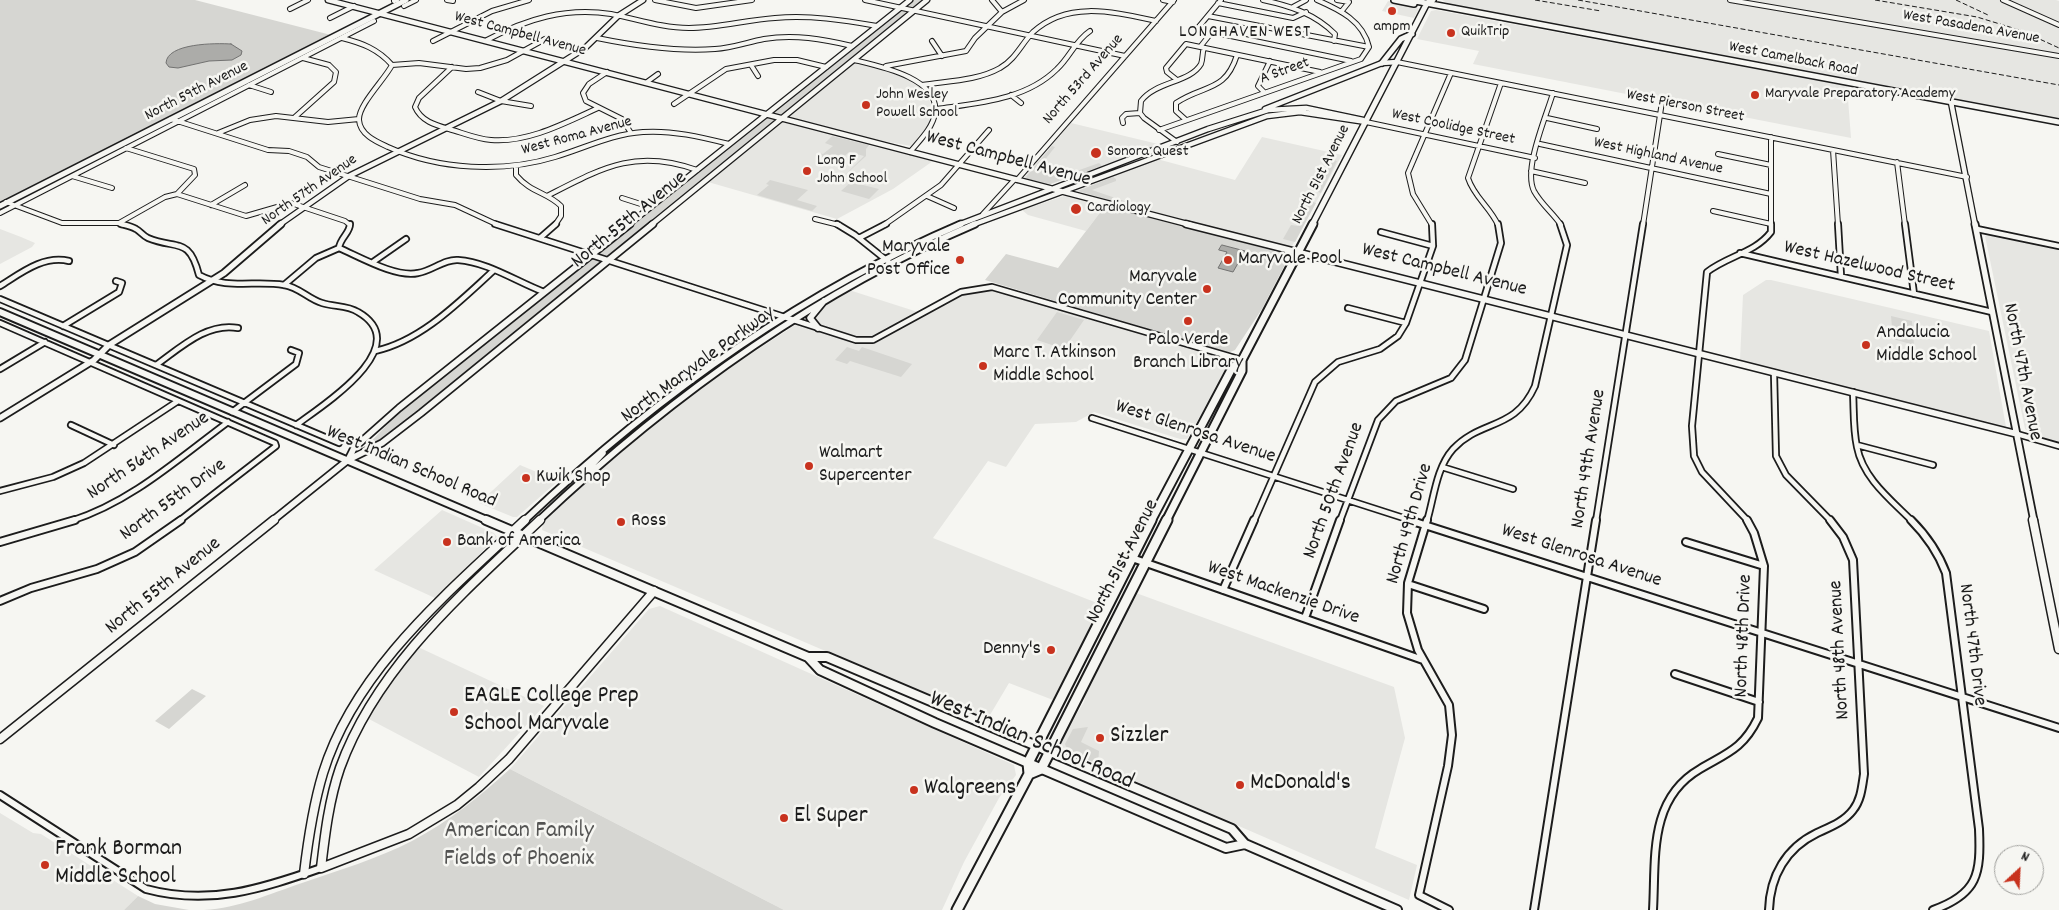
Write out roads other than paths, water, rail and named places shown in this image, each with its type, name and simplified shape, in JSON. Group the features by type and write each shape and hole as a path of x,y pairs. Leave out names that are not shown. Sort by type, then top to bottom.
{"main road":[{"name":"North 59th Avenue","path":"0,206 406,0"},
{"name":"West Camelback Road","path":"1394,0 1426,3"},
{"name":"West Camelback Road","path":"1410,0 2059,122"},
{"path":"1426,3 1433,0"},
{"name":"North 51st Avenue","path":"1028,763 1132,558 1232,368 1242,360 1412,34 1426,3"},
{"path":"1382,63 1401,40 1412,34"},
{"name":"West Indian School Road","path":"0,312 808,657 827,657 1232,829 1245,844 1397,910"},
{"name":"North 51st Avenue","path":"1041,769 1242,371 1242,360"},
{"name":"West Indian School Road","path":"808,657 820,670 1041,769 1226,848 1245,844"},
{"path":"957,910 1029,774 1028,763"},
{"path":"1029,774 1041,769"}],"street":[{"path":"290,9 308,0"},
{"name":"West Campbell Avenue","path":"328,0 1298,253 1420,281 2059,446"},
{"path":"404,6 416,0"},
{"path":"447,0 453,1"},
{"path":"433,41 492,10 529,0"},
{"name":"North 57th Avenue","path":"0,418 91,362 109,345 229,270 304,206 349,176 444,127 501,101 565,61 597,38 601,31 618,16 643,0"},
{"path":"655,0 696,8 752,0"},
{"path":"866,0 1125,56"},
{"name":"North 55th Avenue","path":"348,460 354,448 399,408 910,0"},
{"name":"North 55th Avenue","path":"0,739 348,460 382,443 927,0"},
{"path":"992,0 1002,12"},
{"path":"883,66 966,51 975,38 1002,12 1024,0"},
{"path":"1163,0 1173,1"},
{"path":"1263,0 1306,12 1330,29 1336,37 1334,41"},
{"path":"1288,6 1300,0"},
{"path":"1293,7 1306,0"},
{"path":"1208,16 1369,47 1363,30 1341,12 1317,0"},
{"path":"1328,4 1330,0"},
{"path":"1337,0 1349,2 1341,12"},
{"name":"West Pasadena Avenue","path":"1730,0 2059,56"},
{"path":"2003,0 2059,25"},
{"name":"North 53rd Avenue","path":"984,214 1173,1"},
{"path":"1306,12 1293,18 1220,2 1197,29 1351,61"},
{"path":"330,18 354,6"},
{"path":"922,85 978,75 999,68 1011,60 1019,46 1052,16 1077,10 1100,10 1156,21"},
{"path":"487,40 516,24 557,14 596,12 679,28 707,28 760,19 800,16 840,19 877,26"},
{"name":"North 59th Avenue","path":"0,213 374,21"},
{"path":"937,110 1011,95 1029,88 1051,75 1090,31"},
{"path":"1140,113 1141,101 1144,95 1154,88 1177,80 1197,69 1203,58 1202,47 1212,32"},
{"path":"597,38 635,47 661,49 717,49 773,38 794,37 816,38 852,46"},
{"path":"342,38 371,47 384,54 392,65"},
{"path":"392,65 419,64 466,69 493,66 545,39"},
{"path":"932,41 942,56"},
{"path":"1177,80 1167,72 1166,68 1186,44 1320,72"},
{"name":"A Street","path":"1159,130 1361,59 1369,47"},
{"path":"1186,120 1176,111 1176,103 1222,81 1234,68 1237,54"},
{"path":"295,117 334,82 336,72 329,65 303,58"},
{"path":"674,104 721,71 774,60 792,60 826,66"},
{"path":"854,60 883,66 906,75 922,85 932,96 937,110 931,129 910,152"},
{"path":"1264,92 1258,86 1265,75 1270,61"},
{"name":"North Maryvale Parkway","path":"1262,112 1266,108 1382,63 1397,62"},
{"name":"West Pierson Street","path":"1397,62 1967,176"},
{"path":"218,133 240,123 276,116 328,122 359,119 364,104 386,78 392,65"},
{"path":"752,65 758,76"},
{"path":"452,67 419,98 414,107 417,114 424,120 496,140 524,138 598,108"},
{"path":"607,72 590,84 583,93 586,101 622,118 631,133"},
{"path":"1223,590 1315,382 1338,362 1373,352 1386,345 1398,336 1406,323 1433,246 1434,227 1429,215 1410,190 1408,173 1451,72"},
{"path":"647,82 658,74"},
{"name":"North 50th Avenue","path":"1305,618 1375,423 1385,410 1400,399 1439,385 1456,375 1468,354 1501,243 1499,227 1494,216 1478,200 1469,182 1469,174 1501,83"},
{"path":"249,85 271,92"},
{"path":"478,92 501,101 532,106"},
{"name":"North 49th Drive","path":"1450,910 1419,895 1453,744 1451,711 1438,680 1423,660 1408,622 1405,601 1408,584 1442,467 1450,452 1468,435 1504,422 1523,410 1528,403 1552,315 1566,248 1566,235 1558,219 1535,194 1530,179 1553,93"},
{"path":"1011,95 1021,103"},
{"path":"1284,101 1289,110"},
{"name":"North 49th Avenue","path":"1534,910 1662,102"},
{"name":"North 47th Avenue","path":"1951,102 2059,649"},
{"name":"North Maryvale Parkway","path":"304,874 308,830 324,772 340,734 360,696 380,666 415,625 513,530 613,440 695,375 782,316 884,259 984,214 1063,192 1267,116 1289,110"},
{"name":"North Maryvale Parkway","path":"321,868 325,823 337,776 352,737 375,696 422,634 590,472 694,386 791,319 890,263 1004,209 1052,189 1262,112 1289,110 1366,122"},
{"path":"1123,123 1122,118 1126,114 1140,113 1159,130 1177,142"},
{"path":"1546,118 1597,129"},
{"path":"171,119 268,150 298,154 307,157 319,167 420,199 455,205 492,223 856,340 873,340 960,292 992,287 1145,330 1242,360"},
{"name":"West Roma Avenue","path":"359,119 363,131 371,139 396,151 453,166 473,168 516,166 631,133 675,132 729,144"},
{"name":"West Coolidge Street","path":"1366,122 1535,158"},
{"path":"859,238 888,223 944,182 989,130"},
{"path":"1713,211 1771,224 1771,137"},
{"name":"West Highland Avenue","path":"1540,144 1771,194"},
{"path":"118,223 165,197 177,194 195,176 194,169 151,154 126,148"},
{"path":"1833,150 1841,276"},
{"path":"1718,154 1771,165"},
{"path":"546,196 608,167 625,162 663,160 697,170"},
{"path":"1130,160 1142,162"},
{"path":"1897,162 1914,294"},
{"path":"516,166 516,175 525,185 557,202 561,207 562,214 556,226 540,238"},
{"path":"1085,183 1108,171 1109,168"},
{"name":"West Coolidge Street","path":"1531,171 1585,183"},
{"path":"72,176 112,188"},
{"path":"211,205 245,185"},
{"path":"177,194 246,216 288,203 304,206 350,223 350,229 340,241 339,248"},
{"path":"927,196 954,208"},
{"path":"622,198 650,207"},
{"path":"998,198 1004,209"},
{"path":"6,202 62,223 118,223 135,228 147,238 185,247 196,259 199,275 211,282 231,286 260,283 284,285 305,292 316,301 351,308 367,318 375,331 375,351 358,377 296,425"},
{"path":"815,219 838,223 890,263"},
{"name":"North 48th Drive","path":"1653,910 1658,838 1667,802 1686,777 1704,766 1730,755 1748,739 1758,718 1764,566 1754,533 1746,518 1702,472 1694,456 1692,426 1707,272 1715,265 1766,240 1771,224"},
{"path":"1977,229 2059,246"},
{"path":"1381,232 1433,246"},
{"path":"373,262 406,239"},
{"path":"284,285 316,258 339,248 408,274 424,272 457,260 493,271 544,292"},
{"name":"West Hazelwood Street","path":"1740,253 1992,312"},
{"path":"0,286 46,261 62,258 69,261"},
{"path":"375,351 399,346 408,340 465,297 493,271"},
{"path":"63,326 119,292 122,283 116,280"},
{"path":"818,328 810,318 827,298"},
{"name":"West Indian School Road","path":"0,299 340,443"},
{"path":"1348,308 1406,323"},
{"path":"0,323 228,422"},
{"path":"156,366 210,330 226,325 238,328"},
{"path":"0,369 45,342"},
{"name":"North 56th Avenue","path":"232,412 296,364 300,356 299,353 291,350"},
{"name":"North 48th Avenue","path":"1769,910 1769,896 1774,873 1801,842 1828,829 1851,813 1861,795 1864,774 1852,560 1843,537 1826,516 1786,475 1776,456 1774,372"},
{"name":"North 47th Drive","path":"1853,392 1857,446 1860,459 1876,486 1918,526 1944,564 1980,829 1980,859 1972,882 1959,899 1933,910"},
{"path":"0,491 69,470 114,445 178,401"},
{"name":"West Glenrosa Avenue","path":"1092,418 2059,728"},
{"name":"North 56th Avenue","path":"0,542 66,524 106,507 143,484 228,422"},
{"name":"North 55th Drive","path":"0,601 31,588 97,569 135,552 165,532 276,446 275,443 228,422"},
{"path":"71,425 114,445"},
{"path":"590,472 587,470 589,467 613,440"},
{"path":"1857,446 1933,465"},
{"path":"1442,467 1513,489"},
{"path":"1686,542 1764,566"},
{"name":"West Mackenzie Drive","path":"1132,558 1423,660"},
{"path":"1408,584 1484,609"},
{"path":"0,794 146,889 172,899 199,902 216,901 251,892 321,868 409,834 440,817 479,787 509,759 654,591"},
{"path":"1675,674 1759,702"}],"railway":[{"path":"1535,0 1601,11"},
{"path":"1578,0 2059,85"},
{"path":"1875,0 1977,17 2021,30"},
{"path":"1956,0 1988,15"},
{"path":"2021,30 2026,32"},
{"path":"2021,30 2059,48"}],"place":[{"name":"ampm","path":"1392,11"},
{"name":"QuikTrip","path":"1451,33"},
{"name":"Maryvale Preparatory Academy","path":"1755,95"},
{"name":"John Wesley Powell School","path":"866,105"},
{"name":"Sonora Quest","path":"1096,153"},
{"name":"Long F John School","path":"807,171"},
{"name":"Cardiology","path":"1076,209"},
{"name":"Maryvale Post Office","path":"960,260"},
{"name":"Maryvale Pool","path":"1228,260"},
{"name":"Maryvale Community Center","path":"1207,289"},
{"name":"Palo Verde Branch Library","path":"1188,321"},
{"name":"Andalucia Middle School","path":"1866,345"},
{"name":"Marc T. Atkinson Middle School","path":"983,366"},
{"name":"Walmart Supercenter","path":"809,466"},
{"name":"Kwik Shop","path":"526,478"},
{"name":"Ross","path":"621,522"},
{"name":"Bank of America","path":"447,542"},
{"name":"Denny's","path":"1051,650"},
{"name":"EAGLE College Prep School Maryvale","path":"454,712"},
{"name":"Sizzler","path":"1100,738"},
{"name":"McDonald's","path":"1240,785"},
{"name":"Walgreens","path":"914,790"},
{"name":"El Super","path":"784,818"},
{"name":"Frank Borman Middle School","path":"45,865"}],"district":[{"name":"LONGHAVEN WEST","path":"1245,34"}],"park label":[{"name":"American Family Fields of Phoenix","path":"519,847"}]}
